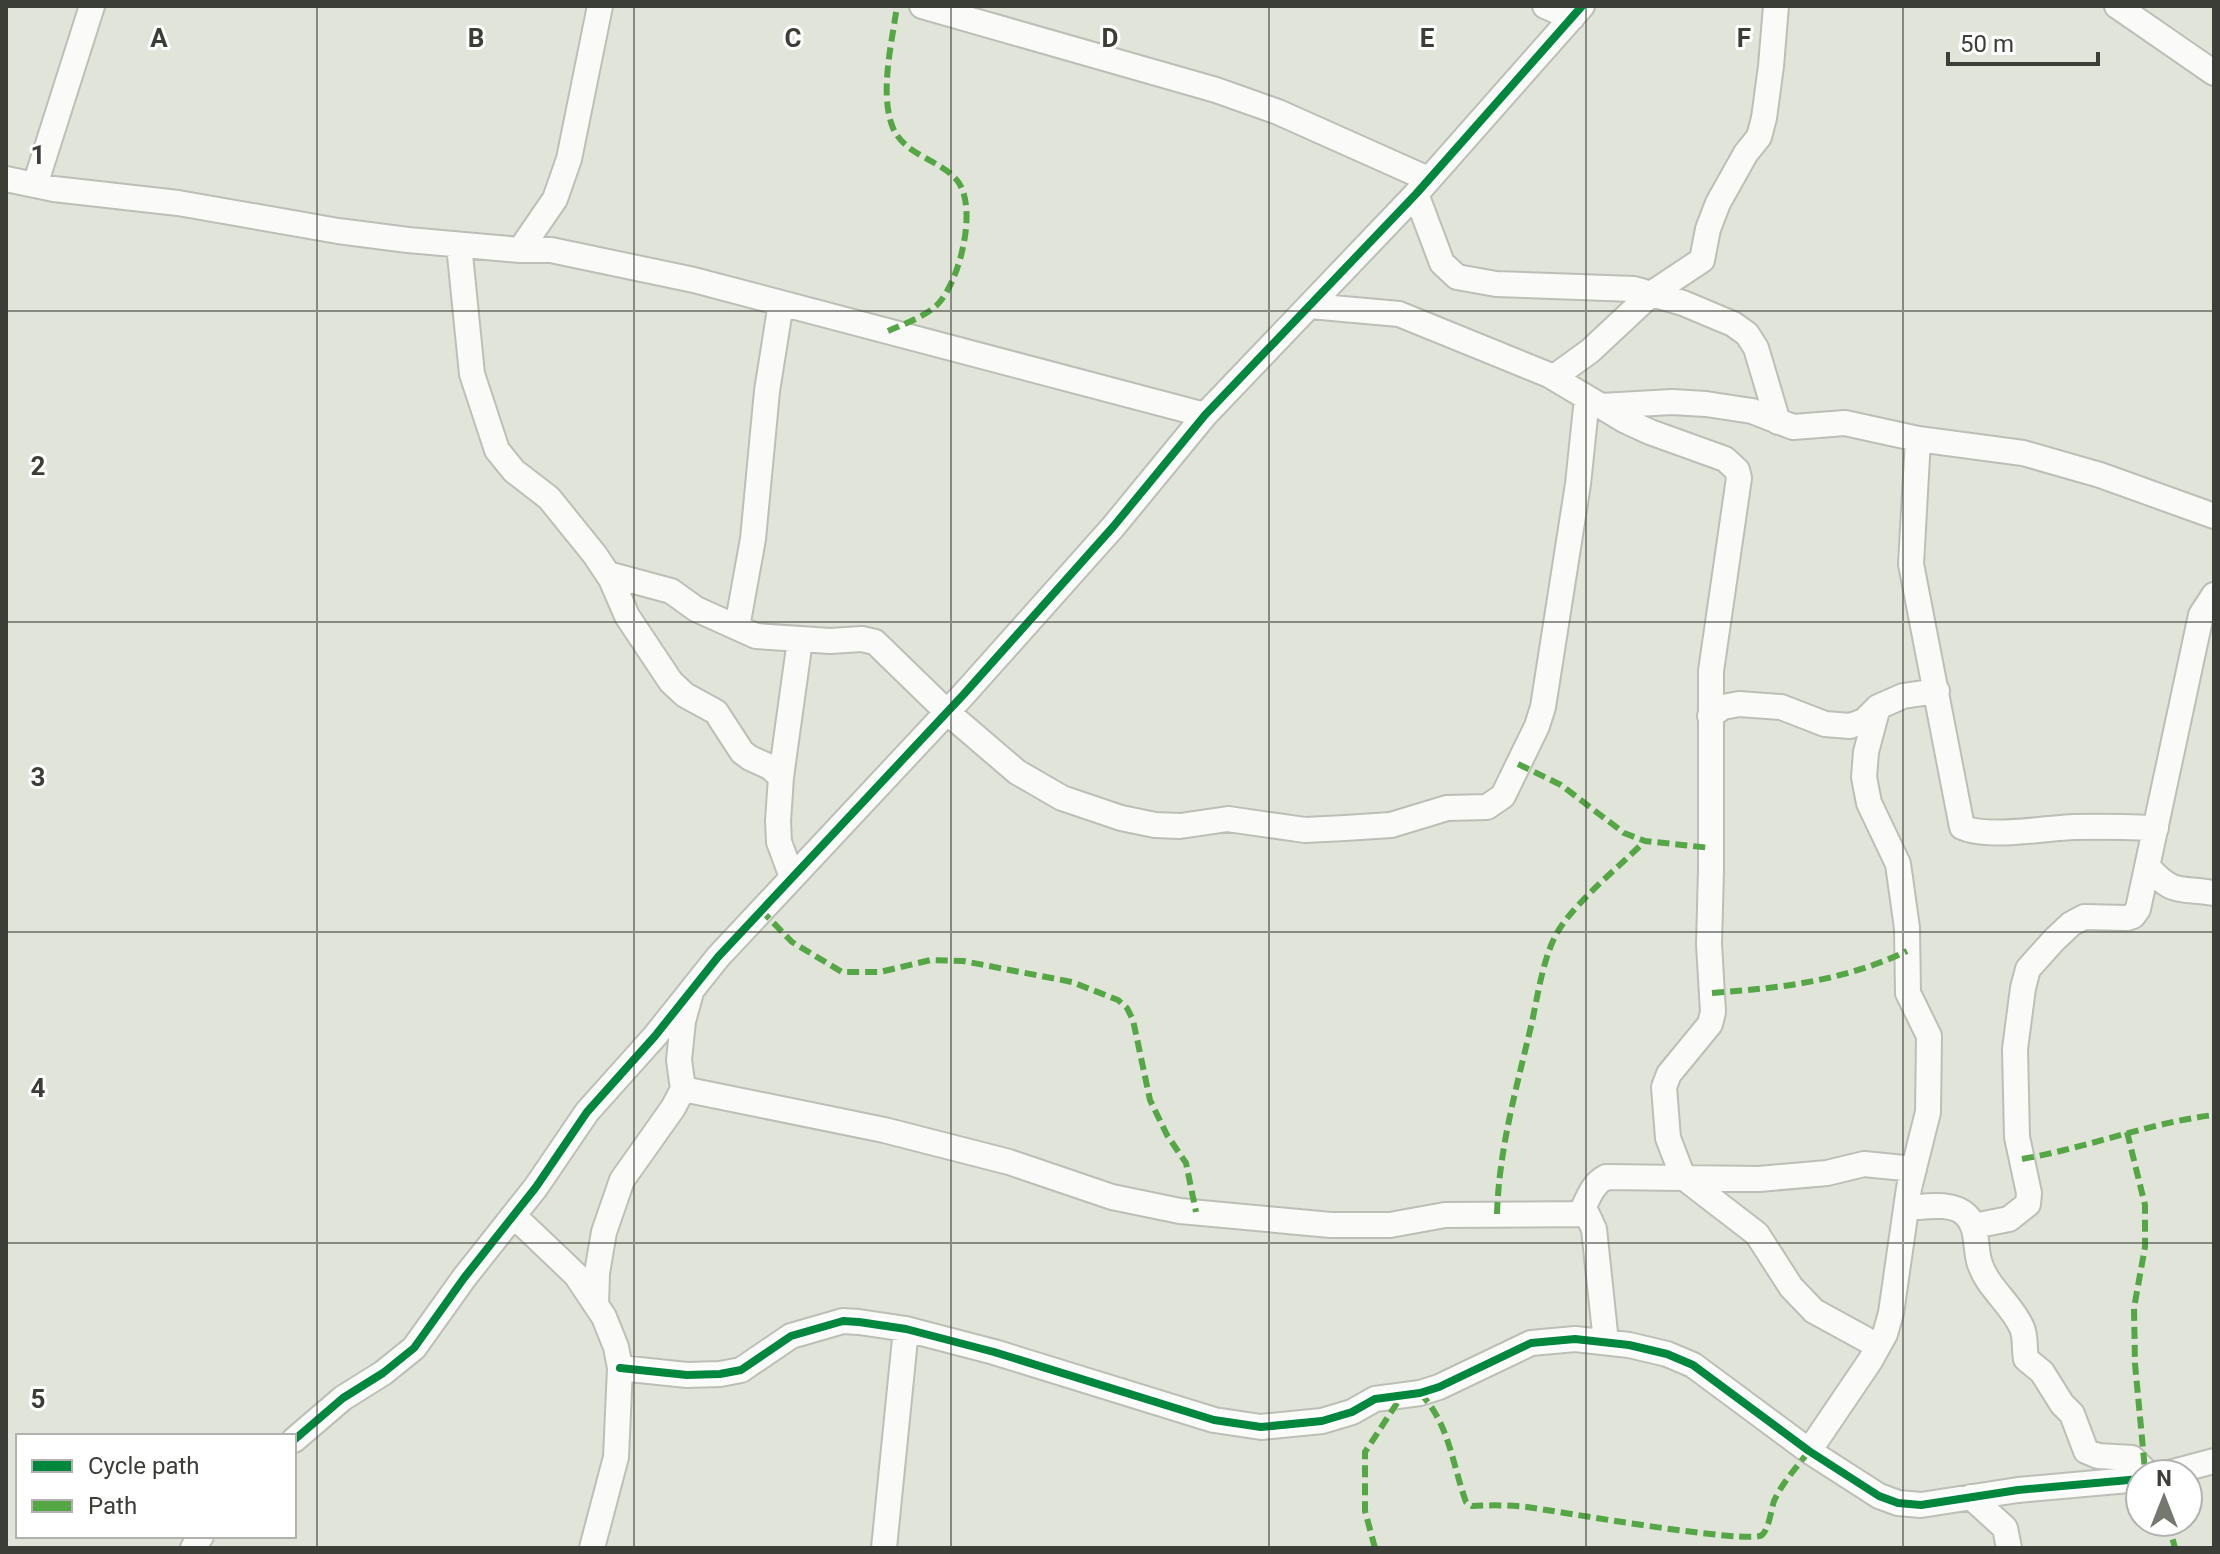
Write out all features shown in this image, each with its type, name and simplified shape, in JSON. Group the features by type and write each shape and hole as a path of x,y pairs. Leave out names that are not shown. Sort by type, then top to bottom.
{"street":[{"path":"35,185 92,6"},
{"path":"520,250 555,199 569,159 600,6"},
{"path":"922,6 976,19 1228,94 1292,118 1422,187 1442,263 1457,277 1496,284 1607,286 1651,294 1733,324 1747,334 1756,348 1778,422"},
{"path":"1545,6 1577,12"},
{"path":"1554,377 1590,351 1651,294 1702,260 1708,229 1718,203 1746,153 1759,137 1764,118 1776,6"},
{"path":"2117,6 2214,73"},
{"path":"296,1438 343,1398 383,1373 414,1348 464,1278 514,1216 587,1112 655,1036 718,957 947,712 1113,527 1205,415 1422,187 1577,12"},
{"path":"6,179 178,203 338,231 565,253 694,280 1205,415"},
{"path":"459,245 472,374 497,450 514,471 549,498 608,574 627,616 671,682 685,695 716,712 742,752 770,767 781,777"},
{"path":"737,627 753,539 765,406 781,303"},
{"path":"1310,306 1399,314 1554,377 1624,420 1725,459 1737,470 1737,498 1711,671 1709,944 1713,1012 1710,1024 1669,1074 1664,1087 1668,1138 1683,1177 1757,1234 1791,1287 1814,1311 1878,1346"},
{"path":"608,574 671,591 696,609 756,636 875,642 995,756 1047,791 1121,818 1180,826 1228,819 1305,830 1391,825 1439,809 1493,805 1503,796 1537,726 1543,707 1594,402"},
{"path":"1594,402 1706,404 1752,411 1793,427 1845,423 1918,439 2023,453 2100,475 2214,516"},
{"path":"1918,439 1911,564 1960,823 1965,829 2016,831 2075,827 2156,828"},
{"path":"1974,1226 2009,1219 2025,1208 2029,1200 2017,1137 2015,1049 2028,969 2033,960 2071,924 2084,917 2133,916 2138,909 2201,615 2214,595"},
{"path":"792,877 779,842 781,777 800,640"},
{"path":"1710,716 1723,707 1739,704 1781,707 1825,724 1850,726 1864,721 1878,707 1903,696 1937,691"},
{"path":"1809,1451 1878,1346 1891,1313 1906,1208 1928,1112 1929,1036 1908,993 1907,928 1898,864 1869,803 1864,777 1866,752 1878,707"},
{"path":"2148,867 2161,882 2178,891 2214,893"},
{"path":"596,1305 597,1273 604,1232 622,1180 683,1089 679,1060 683,1021 691,989"},
{"path":"683,1089 884,1130 1009,1162 1112,1197 1180,1211 1346,1225 1390,1225 1445,1215 1587,1214 1594,1229 1606,1342"},
{"path":"1581,1213 1598,1181 1606,1177 1801,1177 1864,1164 1914,1169"},
{"path":"1906,1208 1953,1208 1965,1213 1974,1226 1980,1263 1987,1279 2021,1326 2026,1359 2042,1372 2072,1414 2086,1451 2098,1456 2132,1458"},
{"path":"514,1216 576,1275 596,1305 616,1347 620,1368 616,1457 592,1548"},
{"path":"620,1368 687,1375 741,1370 791,1336 843,1321 906,1329 994,1352 1214,1420 1261,1427 1322,1421 1352,1412 1375,1399 1439,1387 1531,1343 1575,1339 1667,1354 1693,1365 1809,1451 1879,1496 1898,1503 1921,1505 2018,1490 2124,1480"},
{"path":"884,1548 906,1329"},
{"path":"1971,1497 2005,1528 2009,1548"}],"marked path":[{"path":"888,331 926,313 945,294 959,261 966,223 966,205 955,178 905,145 893,128 887,84 897,6"},
{"path":"1518,764 1561,785 1624,833 1645,841 1711,848"},
{"path":"1497,1214 1501,1165 1510,1117 1542,974 1554,938 1578,905 1645,841"},
{"path":"761,910 792,942 842,972 880,972 931,960 963,961 1072,982 1118,1000 1133,1020 1150,1100 1167,1135 1186,1163 1196,1212"},
{"path":"1712,993 1763,989 1836,976 1907,951"},
{"path":"2022,1159 2214,1115"},
{"path":"2127,1132 2145,1205 2145,1247 2134,1308 2135,1364 2144,1458"},
{"path":"1420,1393 1444,1430 1466,1502 1472,1506 1527,1507 1690,1532 1749,1537 1762,1535 1777,1494 1809,1451"},
{"path":"1375,1548 1365,1511 1365,1452 1403,1394"},
{"path":"2172,1538 2175,1548"}],"cycle path":[{"path":"296,1438 343,1398 383,1373 414,1348 464,1278 536,1187 587,1112 655,1036 718,957 964,694 1113,527 1205,415 1416,194 1582,6"},
{"path":"620,1368 687,1375 741,1370 791,1336 843,1321 859,1322 906,1329 994,1352 1214,1420 1261,1427 1322,1421 1352,1412 1375,1399 1439,1387 1531,1343 1575,1339 1629,1345 1667,1354 1693,1365 1809,1451 1879,1496 1898,1503 1921,1505 2018,1490 2124,1480"}]}
